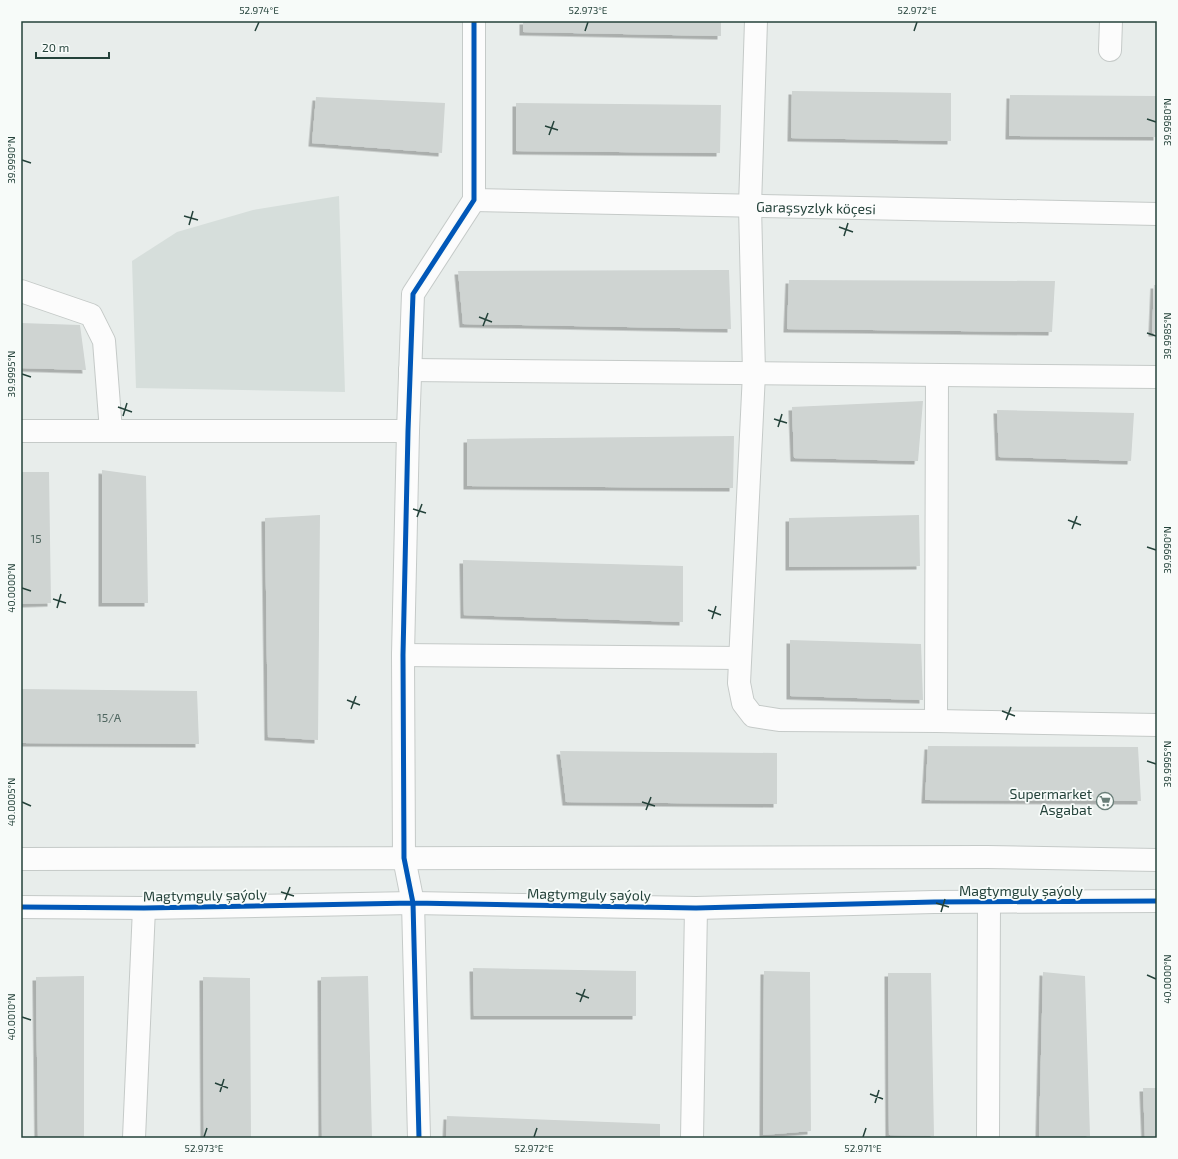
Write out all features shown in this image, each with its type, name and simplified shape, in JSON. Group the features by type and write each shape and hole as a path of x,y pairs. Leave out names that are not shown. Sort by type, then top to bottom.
{"street":[{"path":"419,1138 413,903 404,858 402,655 413,294 474,200 474,21"},
{"path":"756,21 750,206 754,373 739,683 743,703 753,716 779,720 1157,725"},
{"path":"1110,50 1111,21"},
{"name":"Garaşsyzlyk köçesi","path":"474,200 1157,214"},
{"path":"21,291 92,315 104,341 112,431"},
{"path":"410,370 1157,377"},
{"path":"936,721 937,375"},
{"path":"21,431 408,430"},
{"path":"402,655 740,658"},
{"path":"21,859 994,857 1157,860"},
{"name":"Magtymguly şaýoly","path":"21,907 144,908 413,903 696,908 989,902 1157,901"},
{"path":"988,1138 989,902"},
{"path":"134,1138 144,908"},
{"path":"692,1138 696,908"}],"shaded area":[{"path":"339,196 345,392 136,388 132,261 177,232 253,210"}],"building":[{"path":"523,21 721,21 721,36 523,32"},
{"path":"792,91 951,93 951,141 791,138"},
{"path":"1010,95 1157,96 1157,137 1009,136"},
{"path":"316,97 445,103 442,153 312,143"},
{"path":"516,103 721,105 720,153 516,151"},
{"path":"729,270 731,329 463,324 458,271"},
{"path":"789,280 1055,281 1052,332 787,329"},
{"path":"1154,285 1157,285 1157,333 1152,333"},
{"path":"21,323 80,325 86,370 21,368"},
{"path":"923,401 918,461 794,458 792,407"},
{"path":"997,410 1134,413 1131,461 999,457"},
{"path":"734,436 733,488 467,486 467,439"},
{"path":"102,470 146,476 148,603 102,603"},
{"path":"21,472 49,472 51,603 21,604"},
{"path":"320,515 318,740 268,737 265,518"},
{"path":"919,515 920,566 789,567 789,518"},
{"path":"463,560 683,566 683,622 464,615"},
{"path":"790,640 921,644 923,700 790,696"},
{"path":"21,689 197,691 199,744 21,743"},
{"path":"928,746 1138,747 1141,801 925,800"},
{"path":"560,751 777,753 777,804 566,802"},
{"path":"473,968 636,971 636,1016 474,1016"},
{"path":"764,971 810,972 811,1131 763,1135"},
{"path":"1043,972 1085,976 1090,1136 1039,1137"},
{"path":"888,973 931,973 934,1136 889,1135"},
{"path":"84,976 84,1138 38,1138 36,977"},
{"path":"368,976 372,1138 322,1137 321,977"},
{"path":"203,977 250,978 251,1138 204,1138"},
{"path":"1143,1088 1157,1088 1157,1138 1145,1138"},
{"path":"447,1116 660,1124 660,1138 446,1138"}],"cycle path":[{"path":"419,1138 413,903 404,858 403,655 408,431 413,294 474,200 474,21"},
{"path":"21,907 144,908 413,903 696,908 934,902 1157,901"}],"place":[{"name":"Supermarket Asgabat","path":"1105,801"}]}
